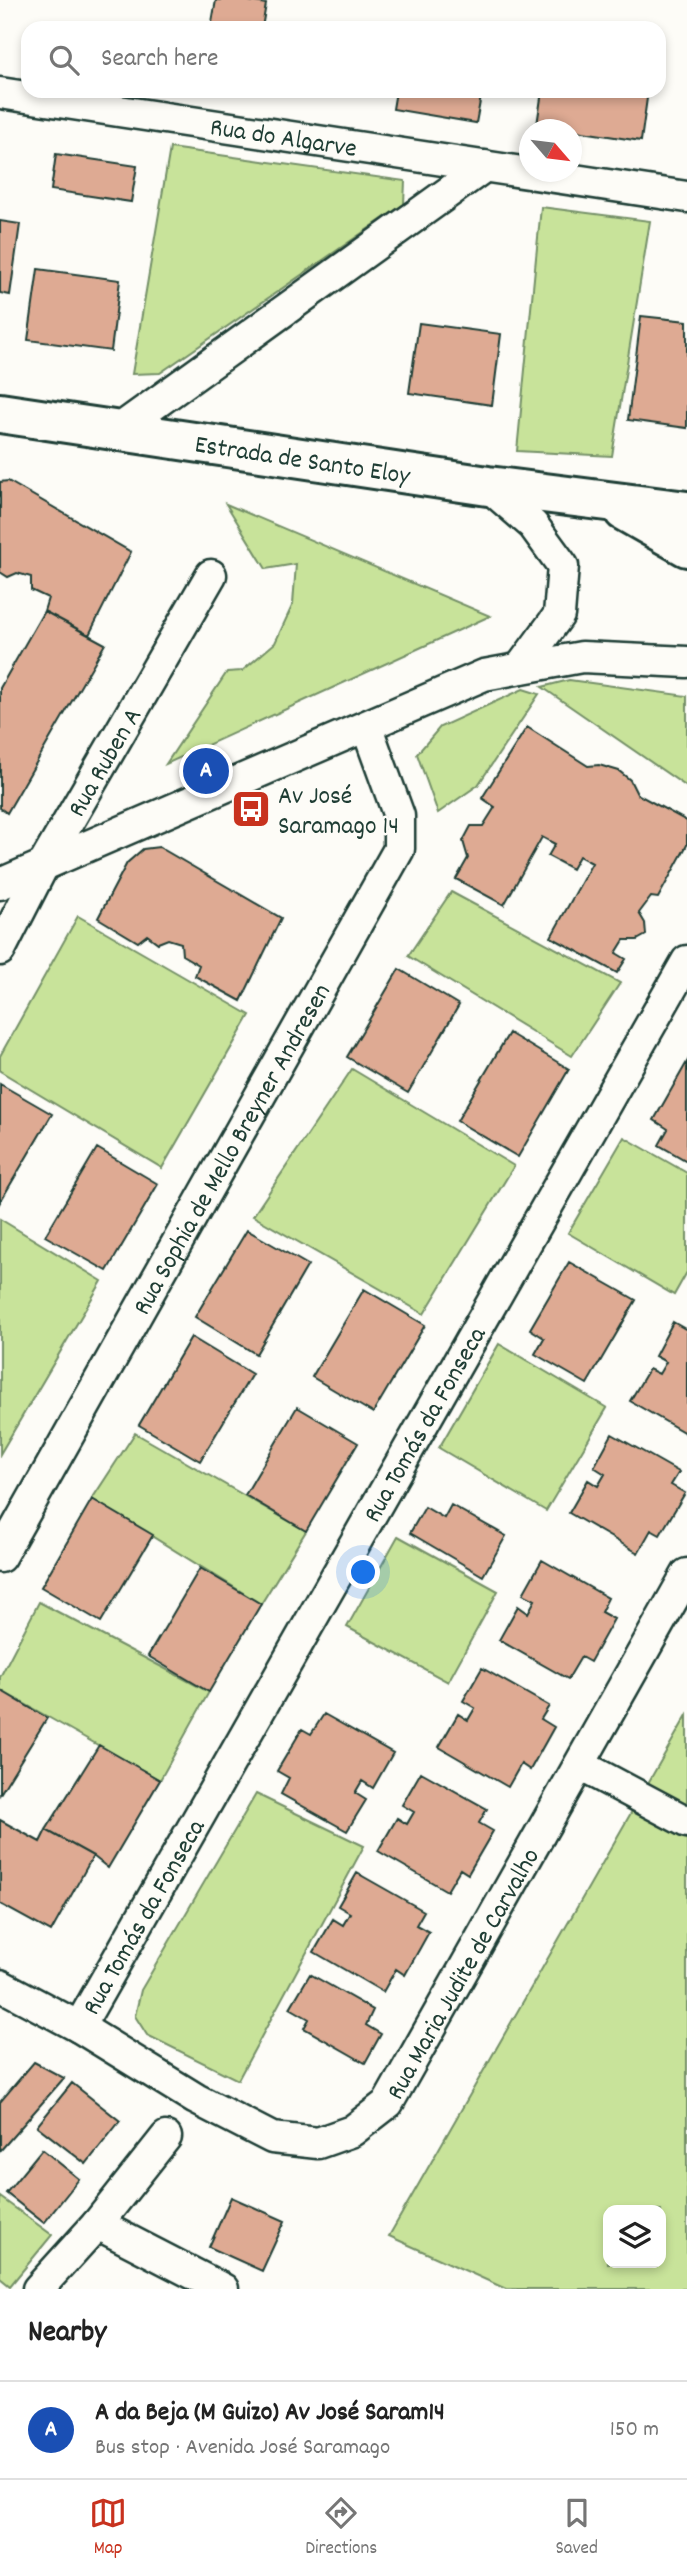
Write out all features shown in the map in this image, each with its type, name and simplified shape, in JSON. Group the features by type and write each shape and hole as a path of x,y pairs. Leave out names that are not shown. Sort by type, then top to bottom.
{"main road":[{"name":"Estrada de Santo Eloy","path":"0,413 488,486 687,511"},
{"name":"Estrada de Santo Eloy","path":"607,501 687,547"}],"street":[{"name":"Rua do Algarve","path":"0,93 21,96"},
{"name":"Rua do Algarve","path":"33,98 687,197"},
{"path":"117,431 485,166"},
{"path":"488,486 533,525 563,566 559,615 520,668"},
{"name":"Rua Ruben A","path":"0,950 44,864 211,575"},
{"path":"0,884 367,728 484,675 582,657 684,660"},
{"name":"Rua Sophia de Mello Breyner Andresen","path":"0,1557 399,849 399,816 367,728"},
{"name":"Rua Tomás da Fonseca","path":"0,1985 79,2026 687,961"},
{"name":"Rua Maria Judite de Carvalho","path":"79,2026 196,2099 272,2138 318,2143 352,2131 388,2103 687,1574"},
{"path":"580,1765 687,1822"},
{"path":"38,2289 97,2224 166,2137"},
{"path":"97,2224 223,2289"}],"green space":[{"path":"170,148 405,181 404,204 160,373 132,374"},
{"path":"541,207 650,221 612,456 517,451"},
{"path":"226,504 490,616 166,764 227,672 242,671 275,643 293,604 296,564 266,569"},
{"path":"569,680 687,696 687,787 542,687"},
{"path":"523,689 539,694 478,785 438,813 417,754 440,727"},
{"path":"451,892 620,983 572,1056 408,956"},
{"path":"78,916 250,1015 162,1168 0,1071 0,1056"},
{"path":"352,1069 514,1166 424,1314 253,1216"},
{"path":"624,1137 687,1173 687,1272 674,1295 568,1233"},
{"path":"0,1219 102,1281 0,1454"},
{"path":"499,1344 607,1408 546,1511 439,1448"},
{"path":"135,1433 306,1531 261,1604 92,1499"},
{"path":"398,1536 498,1591 448,1682 347,1627"},
{"path":"39,1602 209,1692 160,1780 0,1690 0,1677"},
{"path":"687,1715 687,2289 506,2289 389,2236"},
{"path":"256,1794 364,1846 238,2080 147,2035 135,2016 141,1990"},
{"path":"0,2197 52,2235 10,2286 0,2278"}],"building":[{"path":"216,0 243,0 266,4 263,21 212,21"},
{"path":"395,98 481,98 476,123 393,109"},
{"path":"541,98 647,98 641,141 582,132 582,119 538,119"},
{"path":"56,154 137,166 131,202 51,190"},
{"path":"0,221 20,224 10,295 0,293"},
{"path":"38,269 120,280 111,351 28,340"},
{"path":"641,316 687,321 687,428 628,420"},
{"path":"419,323 501,334 492,405 409,393"},
{"path":"8,481 131,552 89,635 44,611 48,598 31,590 31,577 17,573 8,577 0,572 0,482"},
{"path":"44,611 105,644 7,813 0,808 0,688"},
{"path":"527,727 588,766 599,765 619,771 630,780 637,794 687,821 687,845 658,898 651,897 639,913 645,923 646,935 637,940 624,940 616,953 626,959 617,973 551,937 592,863 579,856 572,869 548,856 555,844 542,837 504,905 456,879 468,858 463,841 471,826 483,826 495,807 482,798"},
{"path":"159,847 281,918 241,1001 195,976 199,965 182,955 181,943 168,939 158,943 147,935 138,942 98,918 127,863 143,849"},
{"path":"399,969 459,1005 408,1093 347,1057"},
{"path":"509,1033 569,1069 518,1157 457,1121"},
{"path":"687,1062 687,1161 659,1145 668,1129 654,1120"},
{"path":"0,1084 52,1114 0,1202"},
{"path":"97,1148 158,1184 107,1271 45,1236"},
{"path":"247,1230 308,1265 256,1354 195,1317"},
{"path":"569,1262 636,1300 587,1384 535,1354 544,1338 530,1329"},
{"path":"364,1289 425,1325 373,1413 312,1377"},
{"path":"673,1322 687,1330 687,1434 630,1401 649,1369 659,1374 666,1362 655,1356"},
{"path":"191,1337 252,1374 200,1461 139,1425"},
{"path":"297,1407 358,1443 306,1531 245,1495"},
{"path":"612,1434 679,1472 671,1485 685,1493 660,1535 651,1530 638,1553 569,1513 588,1480 598,1486 605,1474 594,1467"},
{"path":"92,1499 153,1535 101,1622 41,1587"},
{"path":"451,1505 506,1536 483,1576 410,1533 425,1507 444,1518"},
{"path":"542,1560 608,1598 601,1612 614,1619 590,1662 581,1657 568,1679 499,1640 518,1606 528,1613 535,1600 523,1594"},
{"path":"200,1568 261,1604 209,1692 148,1656"},
{"path":"482,1668 549,1706 541,1719 554,1727 530,1770 521,1764 508,1787 439,1747 458,1714 468,1720 475,1708 463,1701"},
{"path":"0,1690 47,1718 0,1794"},
{"path":"324,1714 393,1753 373,1788 362,1781 355,1793 366,1800 347,1831 281,1794 289,1778 277,1771 302,1729 311,1734"},
{"path":"99,1745 160,1780 108,1868 93,1856 46,1830"},
{"path":"421,1772 487,1809 479,1823 493,1831 468,1874 460,1869 447,1891 378,1851 397,1818 407,1824 414,1812 402,1805"},
{"path":"0,1820 40,1842 46,1830 93,1856 51,1932 0,1904"},
{"path":"357,1873 424,1911 416,1925 429,1932 405,1975 396,1969 383,1992 314,1952 333,1919 343,1925 350,1913 338,1906"},
{"path":"310,1974 373,2010 366,2025 381,2034 365,2063 304,2028 309,2019 290,2008"},
{"path":"34,2062 64,2078 0,2151 0,2102"},
{"path":"72,2083 120,2121 86,2164 37,2126"},
{"path":"42,2149 79,2179 44,2223 6,2193"},
{"path":"231,2197 285,2221 262,2271 209,2247"}],"place":[{"name":"A da Beja (M Guizo) Av José Saram14","path":"206,771"},
{"name":"Av José Saramago 14","path":"251,809"}]}
